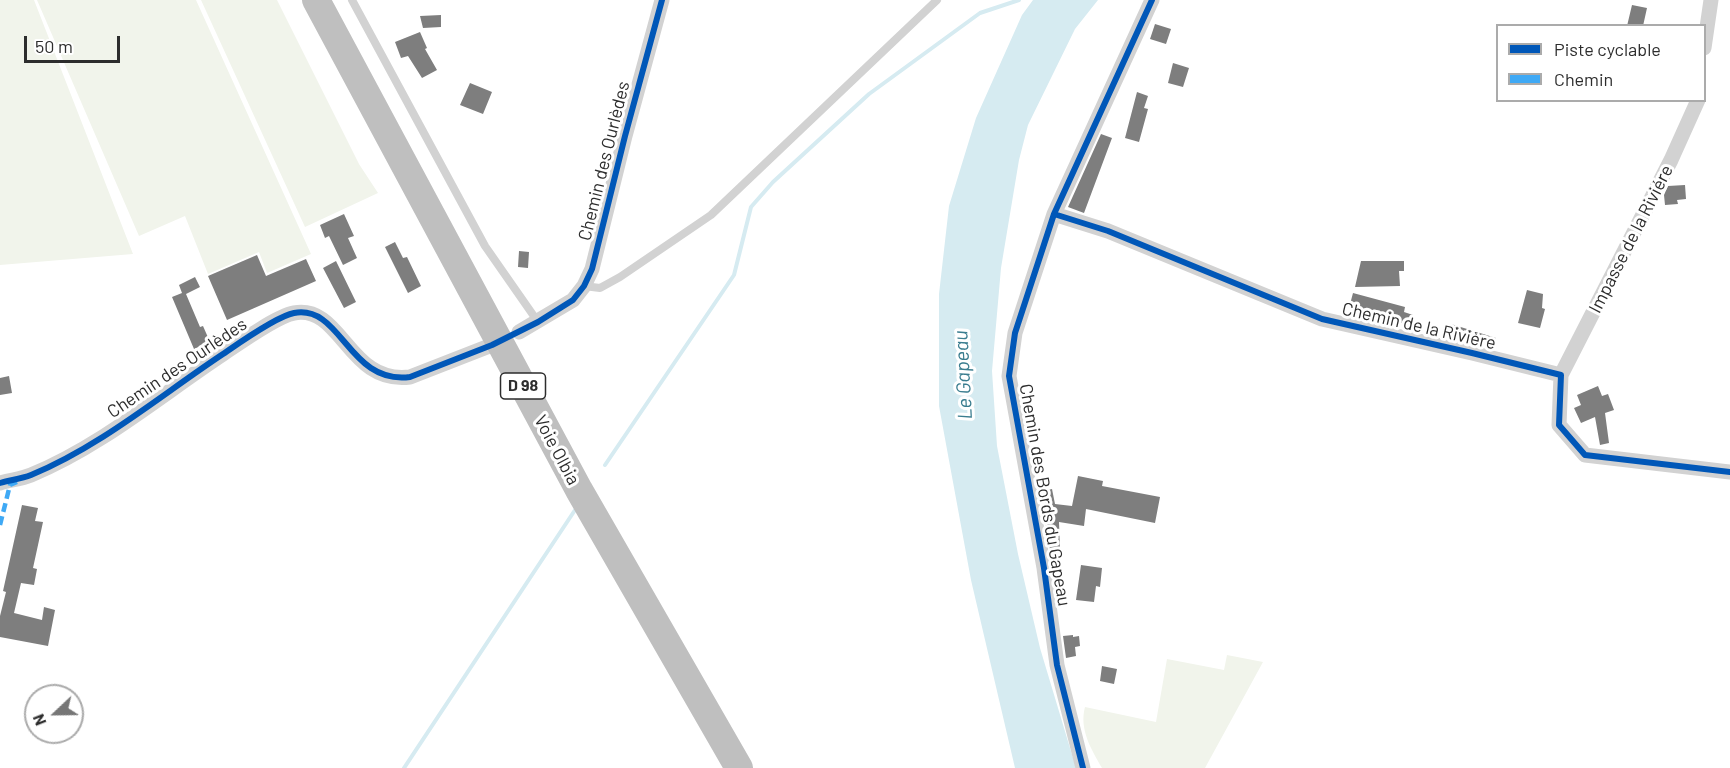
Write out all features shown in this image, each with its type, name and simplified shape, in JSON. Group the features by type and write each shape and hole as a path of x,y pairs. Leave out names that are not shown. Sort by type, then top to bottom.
{"highway":[{"name":"Voie Olbia","path":"316,0 579,490 739,768"},
{"name":"Voie Olbia","path":"329,0 515,339 672,634 750,768"}],"street":[{"name":"Chemin des Ourlèdes","path":"519,332 573,300 584,286 592,269 625,136 663,0"},
{"name":"Chemin des Bords du Gapeau","path":"1083,768 1057,665 1044,568 1009,376 1015,333 1054,213 1152,0"},
{"path":"1706,34 1711,0"},
{"name":"Impasse de la Riviére","path":"1561,375 1671,160 1697,102"},
{"name":"Chemin de la Rivière","path":"1054,213 1108,231 1322,319 1473,352 1561,375"},
{"name":"Chemin des Ourlèdes","path":"0,483 30,476 96,442 250,336 292,313 309,312 323,318 369,368 383,375 399,378 410,377 492,345"},
{"path":"1561,375 1559,425 1586,454 1730,472"}],"lane":[{"path":"352,0 485,246 538,322"},
{"path":"584,286 600,288 620,277 711,215 937,0"}],"shaded area":[{"path":"0,0 34,0 133,254 0,265"},
{"path":"37,0 196,0 311,254 267,273 259,252 208,274 185,216 139,236"},
{"path":"201,0 277,0 359,164 378,193 305,227"},
{"path":"1227,655 1263,662 1205,768 1102,768 1085,731 1085,707 1156,722 1167,659 1224,670"}],"water":[{"name":"Le Gapeau","path":"1033,0 1098,0 1075,29 1028,125 1019,160 1001,268 992,371 997,446 1018,554 1040,648 1076,768 1015,768 971,580 939,406 939,294 949,206 976,118 1022,15"}],"building":[{"path":"1632,5 1647,8 1643,24 1627,24"},
{"path":"441,15 441,27 423,28 420,16"},
{"path":"1155,24 1171,29 1166,44 1150,39"},
{"path":"420,32 427,48 425,49 437,70 422,78 408,56 401,58 395,42"},
{"path":"1173,63 1189,68 1183,87 1168,83"},
{"path":"470,83 492,92 483,114 460,105"},
{"path":"1137,92 1148,96 1144,108 1148,109 1139,142 1125,138"},
{"path":"1101,134 1112,138 1084,213 1068,207"},
{"path":"1685,185 1686,199 1677,200 1678,204 1665,205 1664,195 1668,186"},
{"path":"344,214 354,236 348,238 357,258 343,265 329,236 325,238 320,225"},
{"path":"395,242 403,258 407,257 421,286 408,293 385,247"},
{"path":"519,251 529,252 528,268 518,267"},
{"path":"257,255 266,276 306,259 316,281 227,320 208,276"},
{"path":"336,261 356,302 344,308 323,268"},
{"path":"1361,261 1404,261 1404,271 1399,271 1400,286 1355,287"},
{"path":"195,277 200,287 186,294 200,327 203,326 210,342 194,349 172,297 182,293 179,285"},
{"path":"1527,290 1543,294 1542,308 1545,309 1540,328 1518,323"},
{"path":"1353,293 1405,307 1404,312 1413,315 1409,325 1349,308"},
{"path":"1451,324 1496,338 1494,347 1448,333"},
{"path":"9,376 12,393 0,395 0,378"},
{"path":"1598,386 1602,396 1608,394 1614,410 1605,413 1609,443 1600,445 1595,417 1581,423 1574,408 1581,405 1577,395"},
{"path":"1078,476 1103,481 1102,486 1160,497 1155,523 1086,509 1084,526 1059,522 1061,579 1055,579 1040,492 1052,489 1055,504 1072,506"},
{"path":"22,505 38,508 35,521 43,522 33,568 37,569 34,585 21,583 14,613 42,620 44,607 55,610 48,646 0,637 0,616 6,592 3,591"},
{"path":"1081,565 1102,568 1100,587 1096,586 1094,602 1076,600"},
{"path":"1073,635 1073,637 1079,636 1080,646 1075,647 1076,656 1066,658 1063,636"},
{"path":"1102,666 1117,669 1114,684 1100,681"}],"waterway":[{"path":"605,465 734,275 751,207 773,182 869,94 980,13 1019,0"},
{"path":"404,768 575,510"}],"marked path":[{"path":"0,525 10,485 17,482"}],"cycle path":[{"path":"0,483 31,475 82,450 248,337 287,315 310,313 324,320 372,369 389,376 410,377 492,345 538,322 573,300 584,286 592,269 662,0"},
{"path":"1083,768 1057,665 1044,568 1009,376 1015,333 1054,214 1152,0"},
{"path":"1054,214 1108,231 1322,319 1561,375 1559,425 1585,455 1730,472"}]}
